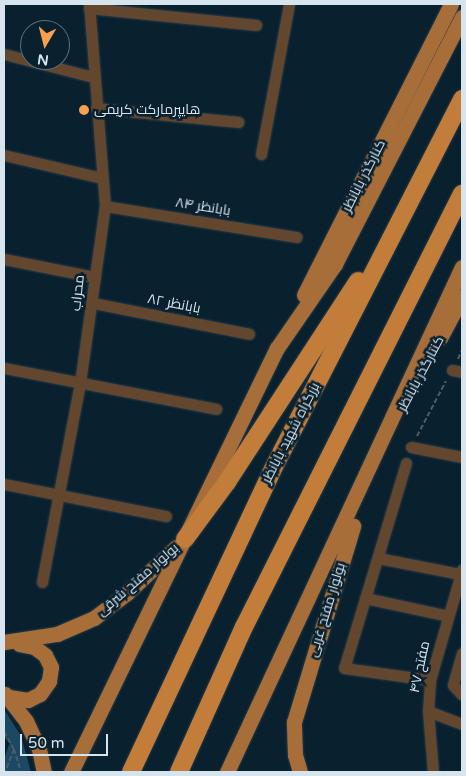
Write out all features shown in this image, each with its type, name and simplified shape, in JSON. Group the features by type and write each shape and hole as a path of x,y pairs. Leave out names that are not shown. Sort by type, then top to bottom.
{"highway":[{"name":"بزرگراه شهید بابانظر","path":"131,772 276,463 462,99"},
{"path":"179,772 248,618 462,194"},
{"path":"185,539 227,482 292,380 403,214"}],"main road":[{"name":"کنارگذر بابانظر","path":"277,348 451,4"},
{"path":"71,772 277,348 334,264 462,17"},
{"path":"227,772 380,450 462,267"},
{"name":"کنتارگذر بابانظر","path":"380,450 462,297"},
{"name":"بولوار مفتح غربی","path":"300,772 296,755 294,722 303,685 380,450"},
{"name":"بولوار مفتح شرقی","path":"8,643 56,634 94,618 127,593 185,539"},
{"path":"6,695 28,700 40,694 49,681 51,667 45,655 34,647 8,643"},
{"path":"6,695 26,721 39,749 44,772"}],"street":[{"path":"261,154 289,4"},
{"path":"89,6 256,24"},
{"name":"محراب","path":"42,582 80,382 93,303 94,277 105,206 93,77 89,6"},
{"path":"4,54 93,77"},
{"path":"96,108 238,122"},
{"path":"4,155 102,178"},
{"name":"بابانظر ۸۴","path":"105,206 297,237"},
{"path":"4,258 94,277"},
{"name":"بابانظر ۸۲","path":"93,303 249,334"},
{"path":"4,368 216,408"},
{"path":"411,447 462,457"},
{"path":"406,463 344,668 430,680"},
{"path":"4,484 166,516"},
{"path":"378,558 461,572"},
{"name":"مفتح ۴۷","path":"433,772 428,711 430,680 461,572"},
{"path":"365,598 448,616"},
{"path":"462,653 453,685 462,695"},
{"path":"428,711 462,724"}],"path":[{"path":"411,447 457,371 462,350"},
{"path":"4,732 14,749 22,772"},
{"path":"6,772 14,749"}],"shaded area":[{"path":"4,709 21,736 31,772 4,772 4,759 10,742 4,738"}],"place":[{"name":"هایپرمارکت کریمی","path":"84,110"}]}
